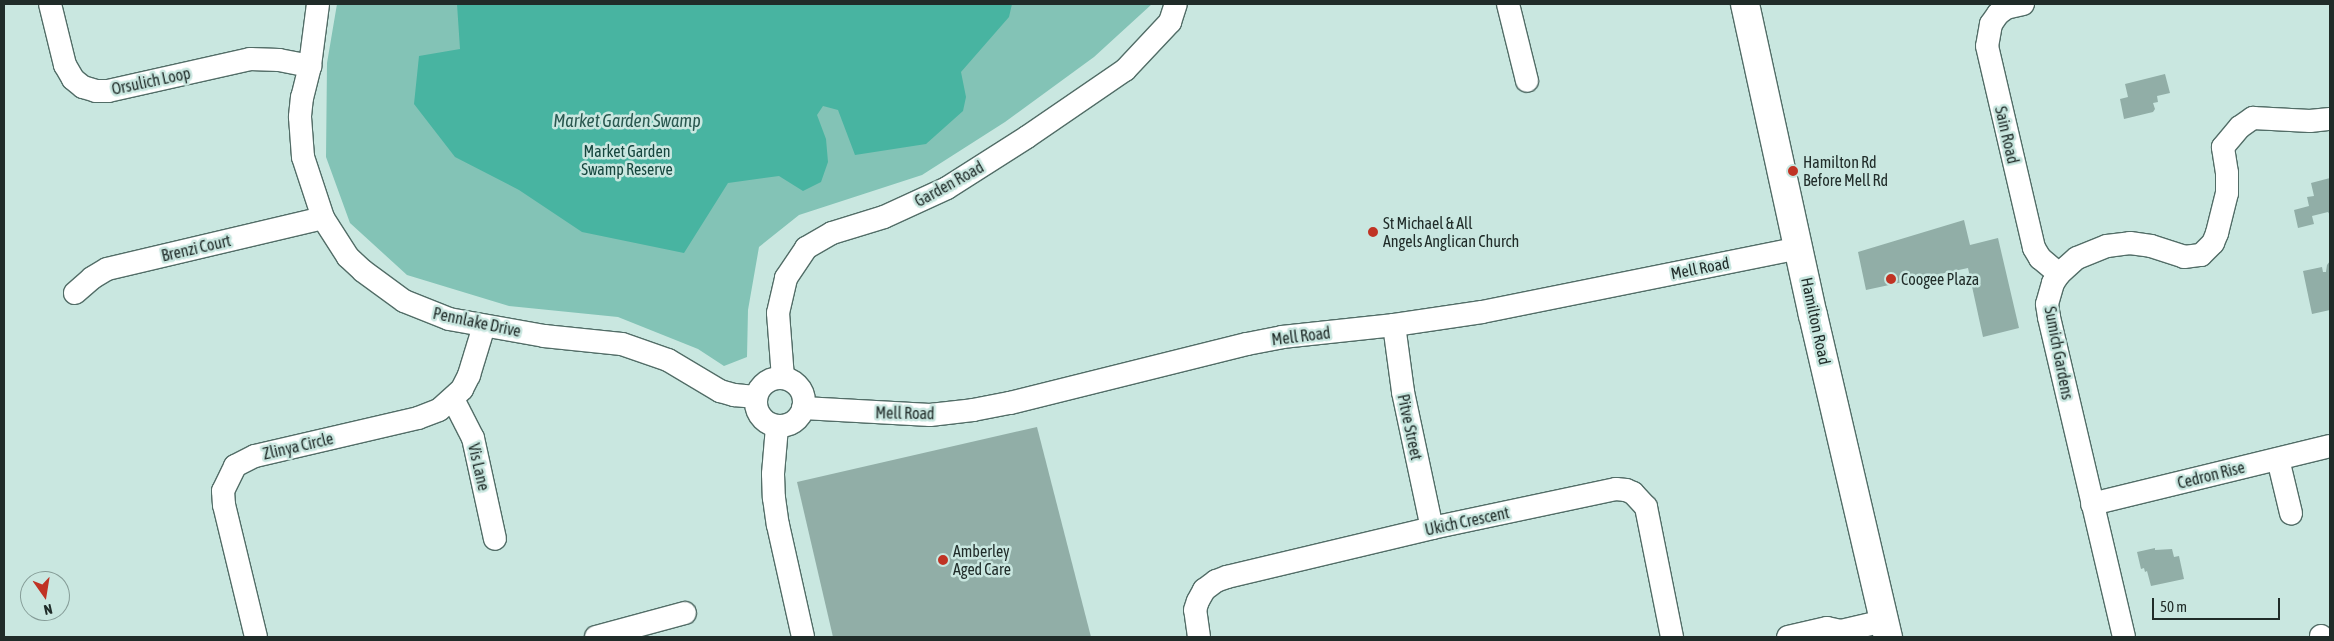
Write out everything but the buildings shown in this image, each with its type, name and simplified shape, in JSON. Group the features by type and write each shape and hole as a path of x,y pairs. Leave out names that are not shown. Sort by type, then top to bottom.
{"main road":[{"name":"Hamilton Road","path":"1745,4 1885,622"}],"street":[{"name":"Orsulich Loop","path":"50,4 65,65 78,83 96,91 108,91 250,59 279,60 310,66"},
{"name":"Pennlake Drive","path":"318,4 310,66 302,97 301,136 307,171 323,218 348,256 382,288 421,309 449,319 544,336 622,344 668,360 720,391 734,395 756,397"},
{"name":"Garden Road","path":"784,378 778,313 786,278 806,248 832,233 884,217 947,188 1028,137 1125,70 1170,22 1176,4"},
{"path":"1508,4 1527,81"},
{"name":"Sain Road","path":"2023,4 2006,8 1998,14 1991,24 1987,46 2034,248 2040,258 2059,274"},
{"name":"Sumich Gardens","path":"2124,637 2049,317 2048,298 2059,274 2088,252 2130,242 2151,246 2184,258 2201,255 2213,243 2226,193 2227,173 2223,148 2240,127 2253,118 2310,121 2330,119"},
{"name":"Brenzi Court","path":"75,293 92,278 107,269 323,218"},
{"name":"Mell Road","path":"803,408 930,415 973,410 1010,403 1282,337 1394,326 1482,312 1800,248"},
{"name":"Zlinya Circle","path":"256,637 224,505 223,492 234,466 255,456 418,418 439,410 462,389 469,375 484,326"},
{"name":"Pitve Street","path":"1394,326 1403,392 1432,528"},
{"path":"784,378 798,386 804,400 803,408 796,420 777,427 769,425 757,413 756,397 758,390 769,380 784,378"},
{"name":"Vis Lane","path":"453,399 473,438 495,539"},
{"path":"777,427 773,474 774,498 778,525 803,637"},
{"name":"Cedron Rise","path":"2092,504 2330,446"},
{"path":"2278,459 2291,513"},
{"name":"Ukich Crescent","path":"1199,637 1195,610 1198,601 1204,590 1227,576 1432,528 1616,489 1626,490 1641,500 1650,517 1672,637"},
{"path":"596,637 685,613"},
{"path":"1788,637 1827,628 1837,618 1885,622"}],"green space":[{"name":"Market Garden Swamp Reserve","path":"337,4 1152,4 1094,57 1005,122 922,175 799,215 759,247 748,310 747,357 724,366 698,349 618,317 509,306 407,275 350,223 326,157 327,63"}],"water":[{"name":"Market Garden Swamp","path":"457,4 1012,4 1009,17 961,72 966,97 963,111 926,144 855,155 838,110 823,106 817,115 826,139 828,162 821,182 803,191 779,176 728,183 684,253 582,232 519,190 455,157 414,104 419,56 460,49"}],"place":[{"name":"Hamilton Rd Before Mell Rd","path":"1793,171"},
{"name":"St Michael & All Angels Anglican Church","path":"1373,232"},
{"name":"Coogee Plaza","path":"1891,279"},
{"name":"Amberley Aged Care","path":"943,560"}]}
